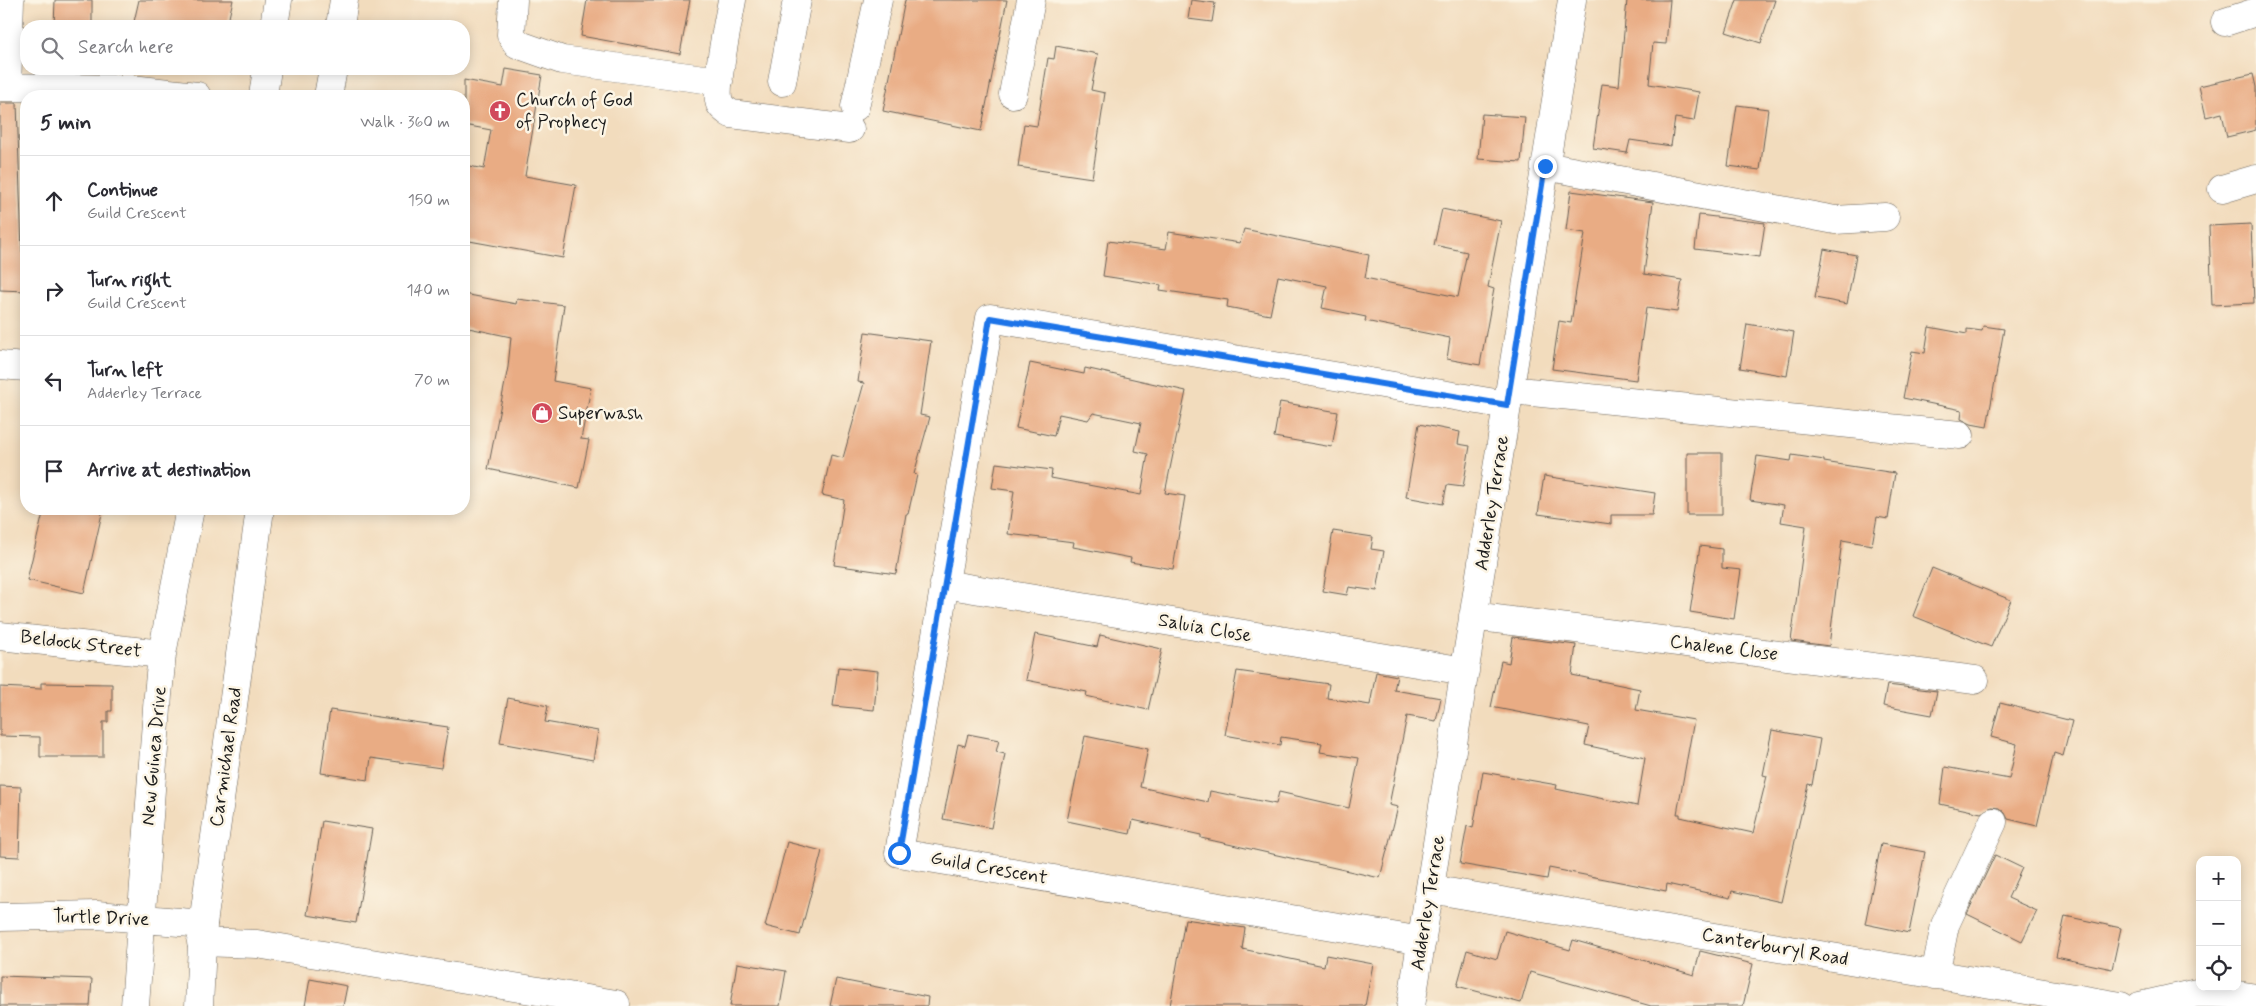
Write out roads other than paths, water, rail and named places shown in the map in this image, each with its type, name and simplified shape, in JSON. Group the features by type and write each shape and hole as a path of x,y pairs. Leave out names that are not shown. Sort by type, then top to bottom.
{"street":[{"path":"10,0 4,87 137,90"},
{"path":"275,20 278,0"},
{"path":"341,20 344,0"},
{"path":"513,0 511,35 517,44 562,60 719,81"},
{"path":"732,0 719,81 718,96 720,105 731,114 853,118 878,0"},
{"path":"782,82 796,0"},
{"path":"1013,94 1031,0"},
{"name":"Adderley Terrace","path":"1411,1006 1572,0"},
{"path":"2225,22 2256,12"},
{"path":"263,90 266,75"},
{"path":"329,90 331,75"},
{"path":"1545,166 1836,220 1885,217"},
{"path":"2222,189 2256,179"},
{"name":"Guild Crescent","path":"1422,941 899,853 990,318 1509,397"},
{"path":"0,365 20,366"},
{"path":"1509,397 1960,436"},
{"name":"New Guinea Drive","path":"135,1006 162,654 189,515"},
{"name":"Carmichael Road","path":"199,1006 202,933 259,515"},
{"name":"Saluia Close","path":"944,584 1465,671"},
{"name":"Chalene Close","path":"1473,616 1975,680"},
{"name":"Beldock Street","path":"0,636 162,654"},
{"path":"1935,975 1945,925 1993,822"},
{"name":"Canterburyl Road","path":"1430,889 2120,1006"},
{"name":"Turtle Drive","path":"0,917 97,915 141,918 257,944 616,1004"},
{"path":"2140,1006 2198,993 2232,994 2256,998"}],"place":[{"name":"Church of God of Prophecy","path":"500,111"},
{"name":"Superwash","path":"542,413"}]}
